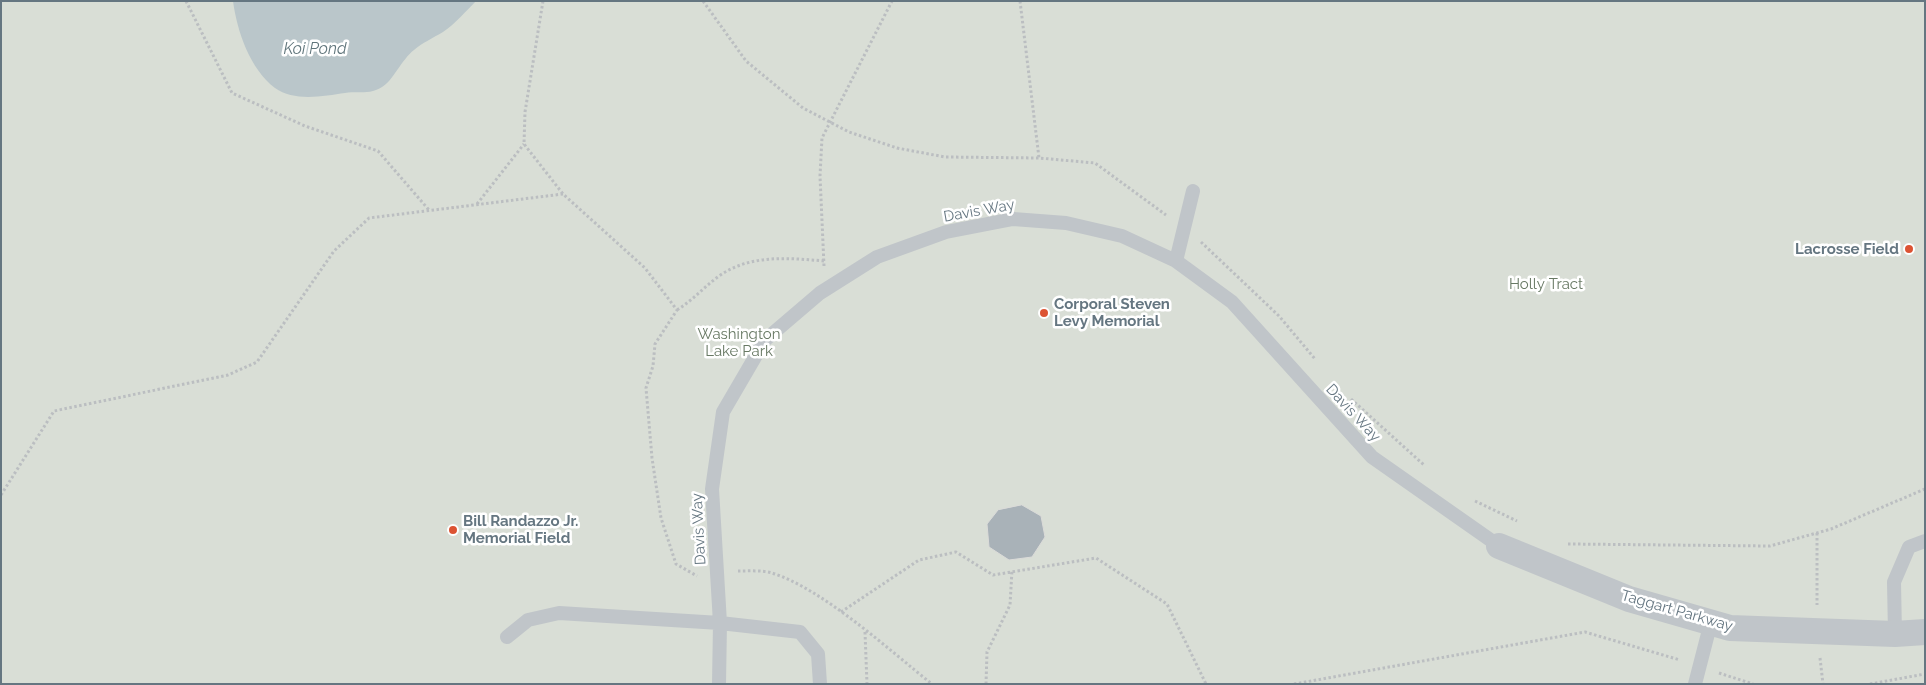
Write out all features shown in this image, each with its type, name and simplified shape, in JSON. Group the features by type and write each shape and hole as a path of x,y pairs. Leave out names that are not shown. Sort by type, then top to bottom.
{"street":[{"name":"Taggart Parkway","path":"1499,546 1629,599 1730,628 1895,634 1925,632"}],"lane":[{"path":"1176,261 1193,191"},
{"name":"Davis Way","path":"718,684 720,623 712,489 723,412 765,340 829,288 878,258 946,232 1013,219 1066,223 1122,236 1176,261 1232,302 1372,457 1499,546"},
{"path":"1895,634 1894,582 1909,548 1925,541"},
{"path":"507,637 528,620 558,613 720,623 800,632 818,654 820,684"},
{"path":"1695,684 1710,622"}],"path":[{"path":"186,1 232,93 306,126 378,151 429,210"},
{"path":"477,204 524,144 525,112 543,1"},
{"path":"703,1 746,61 803,108 849,132 897,148 945,157 1039,158 1095,163 1211,249 1279,316 1316,360"},
{"path":"829,288 824,261 820,176 822,138 892,1"},
{"path":"1020,1 1039,158"},
{"path":"524,144 563,194 644,268 657,287 677,310"},
{"path":"1,495 54,411 228,375 257,362 334,251 369,218 563,194"},
{"path":"699,577 676,564 661,518 648,423 646,388 653,366 655,344 677,310 689,303 721,275 738,265 758,260 781,258 824,261"},
{"path":"1347,396 1431,472"},
{"path":"1564,544 1770,546 1831,529 1925,489"},
{"path":"1469,499 1521,523"},
{"path":"841,612 919,560 956,552 993,575 1012,570 1096,558 1168,604 1206,684"},
{"path":"737,570 771,573 806,589 841,612 932,684"},
{"path":"986,684 987,652 1010,605 1012,570"},
{"path":"866,632 867,684"},
{"path":"1294,684 1584,632 1753,684"},
{"path":"1870,684 1925,674"}],"green space":[{"name":"Washington Lake Park","path":"1,1 1925,1 1925,684 1,684"}],"water":[{"name":"Koi Pond","path":"233,1 476,1 447,29 420,45 410,54 390,80 382,87 368,92 300,97 275,88 258,71 241,37"}],"building":[{"path":"1022,505 1041,516 1045,537 1032,557 1009,560 989,547 987,524 998,510"}],"place":[{"name":"Lacrosse Field","path":"1909,249"},
{"name":"Corporal Steven Levy Memorial","path":"1044,313"},
{"name":"Bill Randazzo Jr. Memorial Field","path":"453,530"}],"park label":[{"name":"Holly Tract","path":"1546,284"}]}
